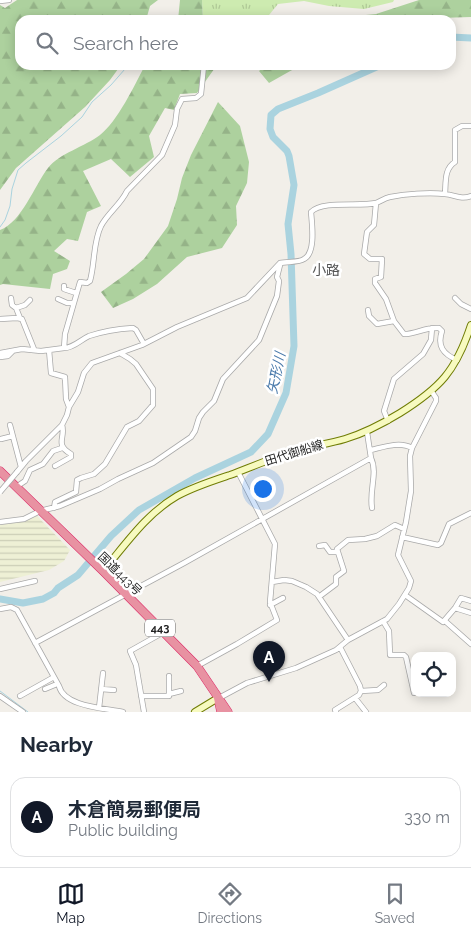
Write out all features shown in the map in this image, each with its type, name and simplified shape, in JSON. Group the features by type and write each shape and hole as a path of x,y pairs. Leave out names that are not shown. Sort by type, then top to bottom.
{"highway":[{"name":"国道443号","path":"0,471 197,666 228,712"},
{"name":"国道443号","path":"218,698 221,712"}],"main road":[{"name":"田代御船線","path":"103,571 143,523 177,496 305,448 367,432 388,421 432,392 444,379 456,360 471,325"},
{"path":"195,712 218,698"}],"street":[{"path":"0,1 9,0"},
{"path":"64,348 64,334 80,282 87,283 90,281 98,233 102,224 127,191 162,155 175,125 175,114 179,103 182,99 196,98 201,94 203,70"},
{"path":"445,194 447,172 450,165 455,162 455,130 462,126 471,126"},
{"path":"0,492 21,467 62,425 87,368 98,360 144,344 177,327 247,298 281,264 307,258 311,252 311,212 314,209 376,203 388,197 445,194 459,198 471,196"},
{"path":"376,203 374,225 367,232 364,254 370,259 382,259 381,277 375,279 375,283 386,299 394,321 404,334 424,328 439,328 441,330 440,347 445,354 456,360"},
{"path":"0,522 24,519 40,511 54,508 100,489 153,464 191,438 199,418 214,402 224,379 259,340 277,296 281,264"},
{"path":"64,286 64,289 76,293"},
{"path":"11,298 12,305 16,308 24,322 34,349"},
{"path":"455,298 471,309"},
{"path":"58,299 73,304"},
{"path":"16,308 25,305 30,300"},
{"path":"368,310 369,316 377,324 394,321"},
{"path":"0,319 20,318"},
{"path":"0,355 22,349 41,351 71,347 83,339 103,331 133,328 144,344"},
{"path":"388,421 384,411 394,378 424,354 431,340 432,328"},
{"path":"50,350 51,373 65,377 66,399 69,407"},
{"path":"54,508 55,502 76,492 79,479 94,474 105,464 127,427 139,421 153,406 153,389 136,364 120,353"},
{"path":"218,698 247,683 296,668 340,647 348,640 383,622 391,615 405,595 411,581 399,558 411,491 412,448 436,401 432,392"},
{"path":"10,425 21,467"},
{"path":"55,466 71,457 71,454 62,448 61,440 64,428 62,425"},
{"path":"367,432 371,458 375,469 371,487 372,508"},
{"path":"1,439 13,436"},
{"path":"371,450 398,445 406,445 412,448"},
{"path":"16,488 24,481 28,471 43,464 53,452 62,448"},
{"path":"35,642 184,563 371,458"},
{"path":"197,666 278,620 270,606 275,544 238,472"},
{"path":"402,538 438,545 441,543 448,524 471,513"},
{"path":"320,596 336,584 336,577 344,571 337,549 348,540 377,536 395,525 404,529"},
{"path":"319,546 325,545 332,553 338,552"},
{"path":"272,582 284,580 298,583 320,596 348,640"},
{"path":"0,589 35,581"},
{"path":"405,595 439,621 445,621 471,644"},
{"path":"270,606 283,598"},
{"path":"445,621 460,598 471,601"},
{"path":"0,609 11,607 17,610 58,684 60,692 65,697 99,708 123,712"},
{"path":"455,608 471,613"},
{"path":"383,622 388,631 390,655 406,657 411,680"},
{"path":"144,712 136,665 130,651 164,632"},
{"path":"333,711 355,698 361,691 340,647"},
{"path":"99,708 103,674 110,675"},
{"path":"168,694 169,676"},
{"path":"20,696 54,677"},
{"path":"45,689 58,684"},
{"path":"361,691 378,690 384,685"},
{"path":"101,689 114,690"},
{"path":"142,696 168,696 168,694 181,692"},
{"path":"0,696 23,712"},
{"path":"355,698 366,712"}],"green space":[{"path":"17,0 158,0 150,6 147,15 15,15 15,70 117,70 85,107 16,168 0,190 0,5 5,8"},
{"path":"180,0 202,0 203,15 178,15"},
{"path":"202,0 394,0 393,2 364,9 329,6 304,1 278,4 269,15 203,15"},
{"path":"419,0 471,0 471,17 456,17 456,15 366,15 376,14"},
{"path":"142,70 213,70 197,93 180,94 174,110 165,108 149,136 154,157 130,177 111,159 83,171 101,206 87,212 78,241 67,239 54,251 70,261 67,269 53,274 50,289 0,285 0,230 8,226 21,212 48,168 58,158 100,135 113,121"},
{"path":"260,70 292,70 269,83 259,71"},
{"path":"218,102 240,126 249,162 247,183 236,206 237,225 222,248 187,257 157,284 133,299 113,308 101,292 144,259 168,226 191,155"},
{"path":"37,516 70,550 64,561 49,570 0,582 0,525 23,521"}],"waterway":[{"name":"矢形川","path":"456,37 471,38"},
{"path":"0,227 5,220 10,206 12,189 18,170 82,117 92,102 124,70"},
{"name":"矢形川","path":"0,599 23,603 43,599 54,593 58,588 78,575 111,536 139,510 195,478 251,452 268,434 286,393 294,346 291,254 288,224 294,185 287,151 273,137 270,129 271,115 278,109 370,70"},
{"path":"0,691 28,712"}],"place":[{"name":"木倉簡易郵便局","path":"269,682"}],"district":[{"name":"小路","path":"326,270"}]}
